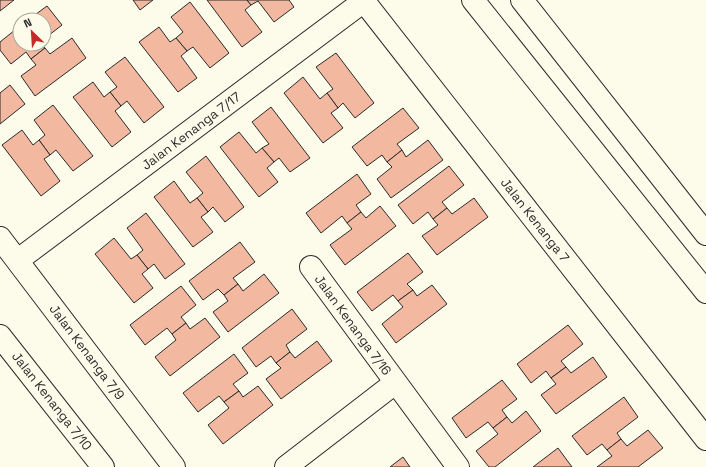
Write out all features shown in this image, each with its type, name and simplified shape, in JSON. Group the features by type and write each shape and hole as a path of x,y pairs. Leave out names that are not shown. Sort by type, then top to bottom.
{"street":[{"name":"Jalan Kenanga 7/17","path":"18,260 364,0"},
{"name":"Jalan Kenanga 7","path":"364,0 706,439"},
{"path":"473,0 706,292"},
{"path":"522,0 706,234"},
{"name":"Jalan Kenanga 7/9","path":"0,238 174,467"},
{"name":"Jalan Kenanga 7/16","path":"311,267 458,467"},
{"name":"Jalan Kenanga 7/10","path":"0,336 103,467"},
{"name":"Jalan Kenanga 7/16","path":"286,467 395,383"}],"building":[{"path":"0,0 14,0 0,11"},
{"path":"133,0 153,0 140,10"},
{"path":"207,0 247,0 251,5 245,10 262,32 242,47"},
{"path":"247,0 289,0 294,7 274,22 258,1 251,5"},
{"path":"190,2 229,53 210,68 193,47 187,51 176,38 183,32 171,17"},
{"path":"47,6 52,12 39,12"},
{"path":"52,12 62,25 52,33"},
{"path":"159,27 170,42 176,38 187,51 181,56 197,78 178,92 139,42"},
{"path":"12,32 12,52 26,52 11,64 0,50 0,42"},
{"path":"72,38 86,58 35,96 21,76 36,65 31,59 40,52 48,52 50,54"},
{"path":"26,52 40,52 31,59"},
{"path":"336,53 374,103 355,118 343,103 338,108 327,93 333,89 316,67"},
{"path":"125,57 164,107 144,123 127,101 121,106 110,92 117,87 105,72"},
{"path":"303,77 320,99 327,93 338,108 331,113 343,128 323,143 284,93"},
{"path":"93,82 104,97 110,92 121,106 115,111 131,132 112,147 73,97"},
{"path":"10,85 25,104 0,124 0,93"},
{"path":"53,105 93,156 73,171 56,150 50,155 39,140 45,135 34,120"},
{"path":"271,107 310,158 290,172 279,158 274,162 262,148 269,144 252,122"},
{"path":"403,108 419,128 397,144 402,150 387,162 382,155 367,166 352,147"},
{"path":"22,130 33,145 39,140 50,155 44,159 60,181 41,196 2,145"},
{"path":"239,132 256,153 262,148 274,162 267,168 278,182 259,197 220,147"},
{"path":"428,140 443,160 391,198 377,179 392,167 387,162 402,150 406,157"},
{"path":"206,156 244,207 225,222 213,207 208,212 197,198 203,193 186,172"},
{"path":"449,166 464,185 442,202 447,208 433,219 428,212 413,224 398,205"},
{"path":"357,174 371,194 356,205 361,212 347,223 342,216 321,233 306,213"},
{"path":"174,181 190,203 197,198 208,212 201,217 213,232 193,247 154,197"},
{"path":"474,198 488,217 437,255 422,236 438,225 433,219 447,208 452,214"},
{"path":"380,206 396,226 345,265 330,245 352,229 347,223 361,212 366,218"},
{"path":"146,213 185,264 165,279 154,264 148,269 137,255 143,250 127,228"},
{"path":"114,238 131,259 137,255 148,269 142,274 153,288 134,303 95,254"},
{"path":"240,242 255,262 233,278 238,284 224,295 218,289 203,300 189,281"},
{"path":"408,253 423,272 407,284 413,290 398,301 393,295 372,311 357,292"},
{"path":"264,274 279,293 228,332 213,312 228,301 224,295 238,284 243,291"},
{"path":"432,285 447,304 396,343 382,324 403,307 398,301 413,290 417,296"},
{"path":"181,286 196,305 181,317 186,323 172,334 167,328 145,345 130,325"},
{"path":"292,309 307,329 286,345 290,352 276,363 271,356 256,367 242,348"},
{"path":"205,318 220,337 170,376 155,357 176,340 172,334 186,323 190,329"},
{"path":"568,325 583,344 561,361 566,367 551,378 546,371 531,383 517,364"},
{"path":"317,341 332,361 281,399 266,379 281,368 276,363 290,352 295,358"},
{"path":"234,354 248,373 233,384 239,391 224,402 219,396 198,412 183,393"},
{"path":"593,357 607,377 556,414 541,395 556,384 551,378 566,367 571,373"},
{"path":"502,380 517,399 502,410 507,417 493,428 488,422 466,438 452,418"},
{"path":"258,386 273,405 223,444 208,425 229,408 224,402 239,391 243,397"},
{"path":"624,397 638,417 617,433 621,439 607,450 602,444 587,455 572,436"},
{"path":"526,411 541,431 495,467 489,467 476,451 498,434 493,428 507,417 512,423"},
{"path":"648,430 663,448 638,467 597,467 612,456 607,450 621,439 627,446"},
{"path":"558,448 572,467 533,467"},
{"path":"403,457 410,467 390,467"}]}
